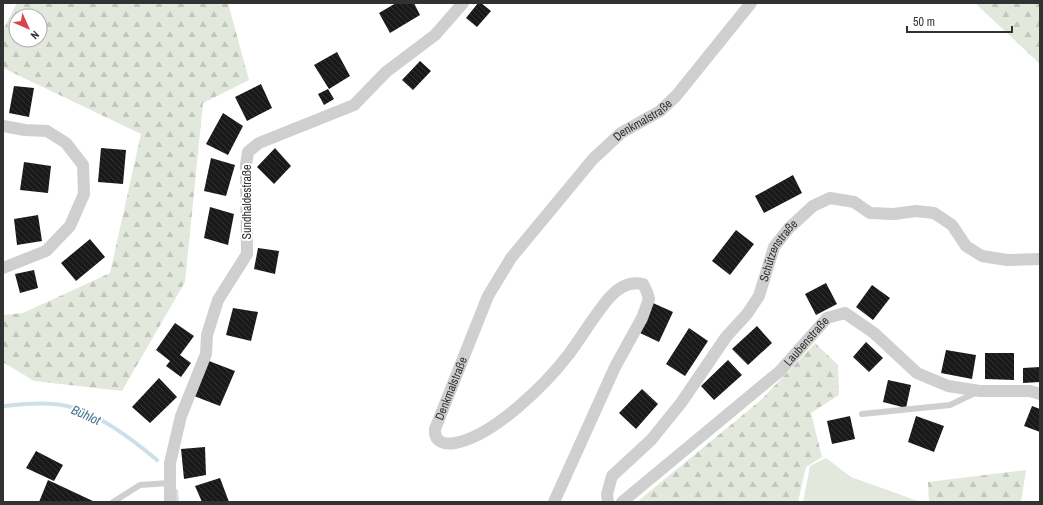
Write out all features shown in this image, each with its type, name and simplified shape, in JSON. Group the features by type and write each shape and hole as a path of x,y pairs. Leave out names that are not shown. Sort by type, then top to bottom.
{"street":[{"name":"Sundhaldestraße","path":"170,502 170,462 181,416 206,354 207,335 218,300 247,254 246,165 248,152 260,142 354,105 386,72 435,35 463,3"},
{"name":"Denkmalstraße","path":"554,502 615,367 642,318 649,299 643,284 635,282 611,296 568,355 549,377 518,408 492,427 463,441 446,444 437,440 435,436 435,429 488,296 511,258 593,159 621,133 660,111 676,96 751,3"},
{"path":"3,126 25,130 47,131 66,143 83,165 84,194 70,226 46,251 3,268"},
{"name":"Schützenstraße","path":"608,502 606,494 612,476 651,440 681,403 726,337 747,314 758,296 774,247 789,228 813,206 830,198 854,202 870,213 894,214 916,211 934,213 952,225 966,246 982,256 1007,260 1040,259"},
{"name":"Laubenstraße","path":"622,502 780,371 827,318 845,313 874,333 917,373 948,386 980,391 1030,391 1040,394"}],"lane":[{"path":"862,414 950,405 980,391"},
{"path":"113,502 140,485 170,483"}],"green space":[{"path":"17,3 228,3 249,80 203,103 185,282 122,391 34,381 3,362 3,315 23,313 110,273 141,134 3,68 3,30 8,20 8,48 48,48 48,8 14,8"},
{"path":"975,3 1040,3 1040,64"},
{"path":"815,343 838,365 839,395 811,413 822,457 806,467 798,502 637,502 761,400"},
{"path":"826,458 851,477 921,502 803,502 810,466"},
{"path":"1026,470 1021,502 929,502 928,482"}],"building":[{"path":"396,3 414,3 420,15 390,33 379,13"},
{"path":"478,3 481,3 491,11 477,27 466,18"},
{"path":"337,52 350,76 329,89 314,65"},
{"path":"420,61 431,71 413,90 402,80"},
{"path":"261,84 272,108 247,121 235,97"},
{"path":"14,86 34,88 29,117 9,113"},
{"path":"328,89 334,99 324,105 318,94"},
{"path":"223,113 243,126 228,155 206,144"},
{"path":"101,148 126,150 123,184 98,182"},
{"path":"275,148 291,166 274,184 257,167"},
{"path":"211,158 235,165 226,196 204,191"},
{"path":"24,162 51,166 48,193 20,190"},
{"path":"793,175 802,193 764,213 755,196"},
{"path":"210,207 234,214 228,245 204,238"},
{"path":"38,215 42,241 17,245 14,219"},
{"path":"736,230 754,244 730,275 712,261"},
{"path":"90,239 105,257 76,281 61,263"},
{"path":"258,248 279,251 275,274 254,269"},
{"path":"34,270 38,288 20,293 15,274"},
{"path":"826,283 837,304 816,315 805,294"},
{"path":"872,285 890,298 873,320 856,307"},
{"path":"653,303 673,312 659,342 640,333"},
{"path":"233,308 258,312 251,341 226,335"},
{"path":"175,323 194,336 180,355 191,363 181,377 166,366 170,361 156,350"},
{"path":"757,326 772,343 748,365 732,349"},
{"path":"689,328 708,341 685,376 666,364"},
{"path":"866,342 883,358 869,372 853,357"},
{"path":"946,350 976,355 972,379 941,373"},
{"path":"985,353 1014,353 1014,380 985,379"},
{"path":"728,360 742,375 714,400 701,386"},
{"path":"209,361 235,371 220,406 194,396"},
{"path":"1040,367 1040,382 1023,383 1023,368"},
{"path":"159,378 177,397 150,423 132,407"},
{"path":"888,380 911,385 906,408 883,402"},
{"path":"642,389 658,404 636,429 619,413"},
{"path":"1032,406 1040,409 1040,432 1024,426"},
{"path":"850,416 855,439 832,444 827,421"},
{"path":"916,416 944,426 934,452 908,442"},
{"path":"205,447 206,475 184,479 181,449"},
{"path":"36,451 63,465 54,481 26,468"},
{"path":"220,478 229,502 202,502 195,486"},
{"path":"48,480 95,502 39,502"}],"waterway":[{"name":"Bühlot","path":"3,406 20,404 54,404 83,411 117,429 157,460"},
{"name":"Bühlot","path":"176,491 177,502"}]}
